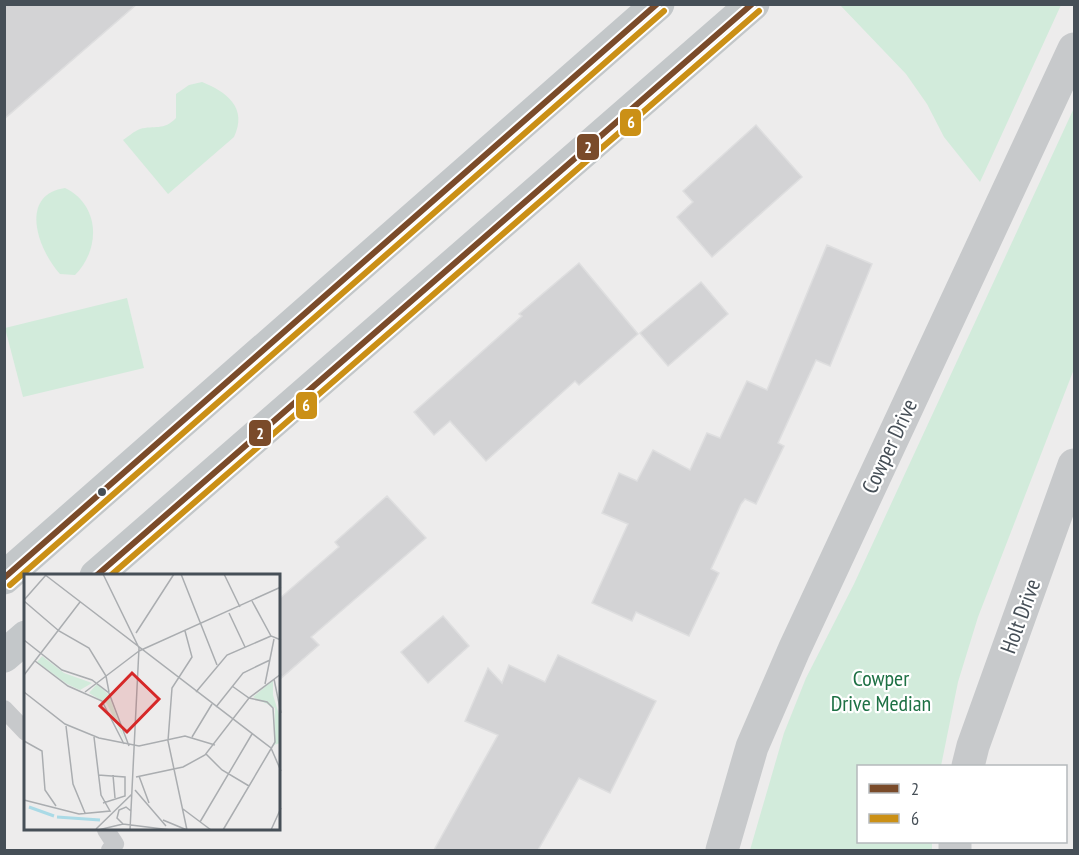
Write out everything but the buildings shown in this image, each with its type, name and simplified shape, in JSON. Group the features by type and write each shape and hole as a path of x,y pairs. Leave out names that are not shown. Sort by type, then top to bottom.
{"main road":[{"path":"4,578 658,4"},
{"path":"98,574 753,4"},
{"path":"4,656 24,639"}],"street":[{"name":"Cowper Drive","path":"722,850 752,747 794,650 1074,50"},
{"name":"Holt Drive","path":"968,765 973,746 1074,465"}],"lane":[{"path":"4,709 24,730"},
{"path":"107,831 116,844 110,850"}],"green space":[{"path":"840,5 1061,5 980,182 944,137 927,104 906,74"},
{"path":"202,82 220,91 233,102 237,109 238,127 234,137 168,194 123,140 140,129 163,126 172,122 176,118 176,94 189,85"},
{"name":"Cowper Drive Median","path":"1074,108 1074,369 978,617 958,682 941,765 857,765 857,843 932,843 932,850 750,850 784,733 806,678 854,584"},
{"path":"65,188 85,205 93,228 89,253 75,275 60,274 52,264 40,238 37,225 37,212 41,201 50,193"},
{"path":"127,298 144,368 23,397 5,328"}],"transit line":[{"name":"2","path":"4,578 657,4"},
{"name":"2","path":"98,574 752,4"},
{"name":"6","path":"10,585 664,11"},
{"name":"6","path":"112,574 759,11"}]}
